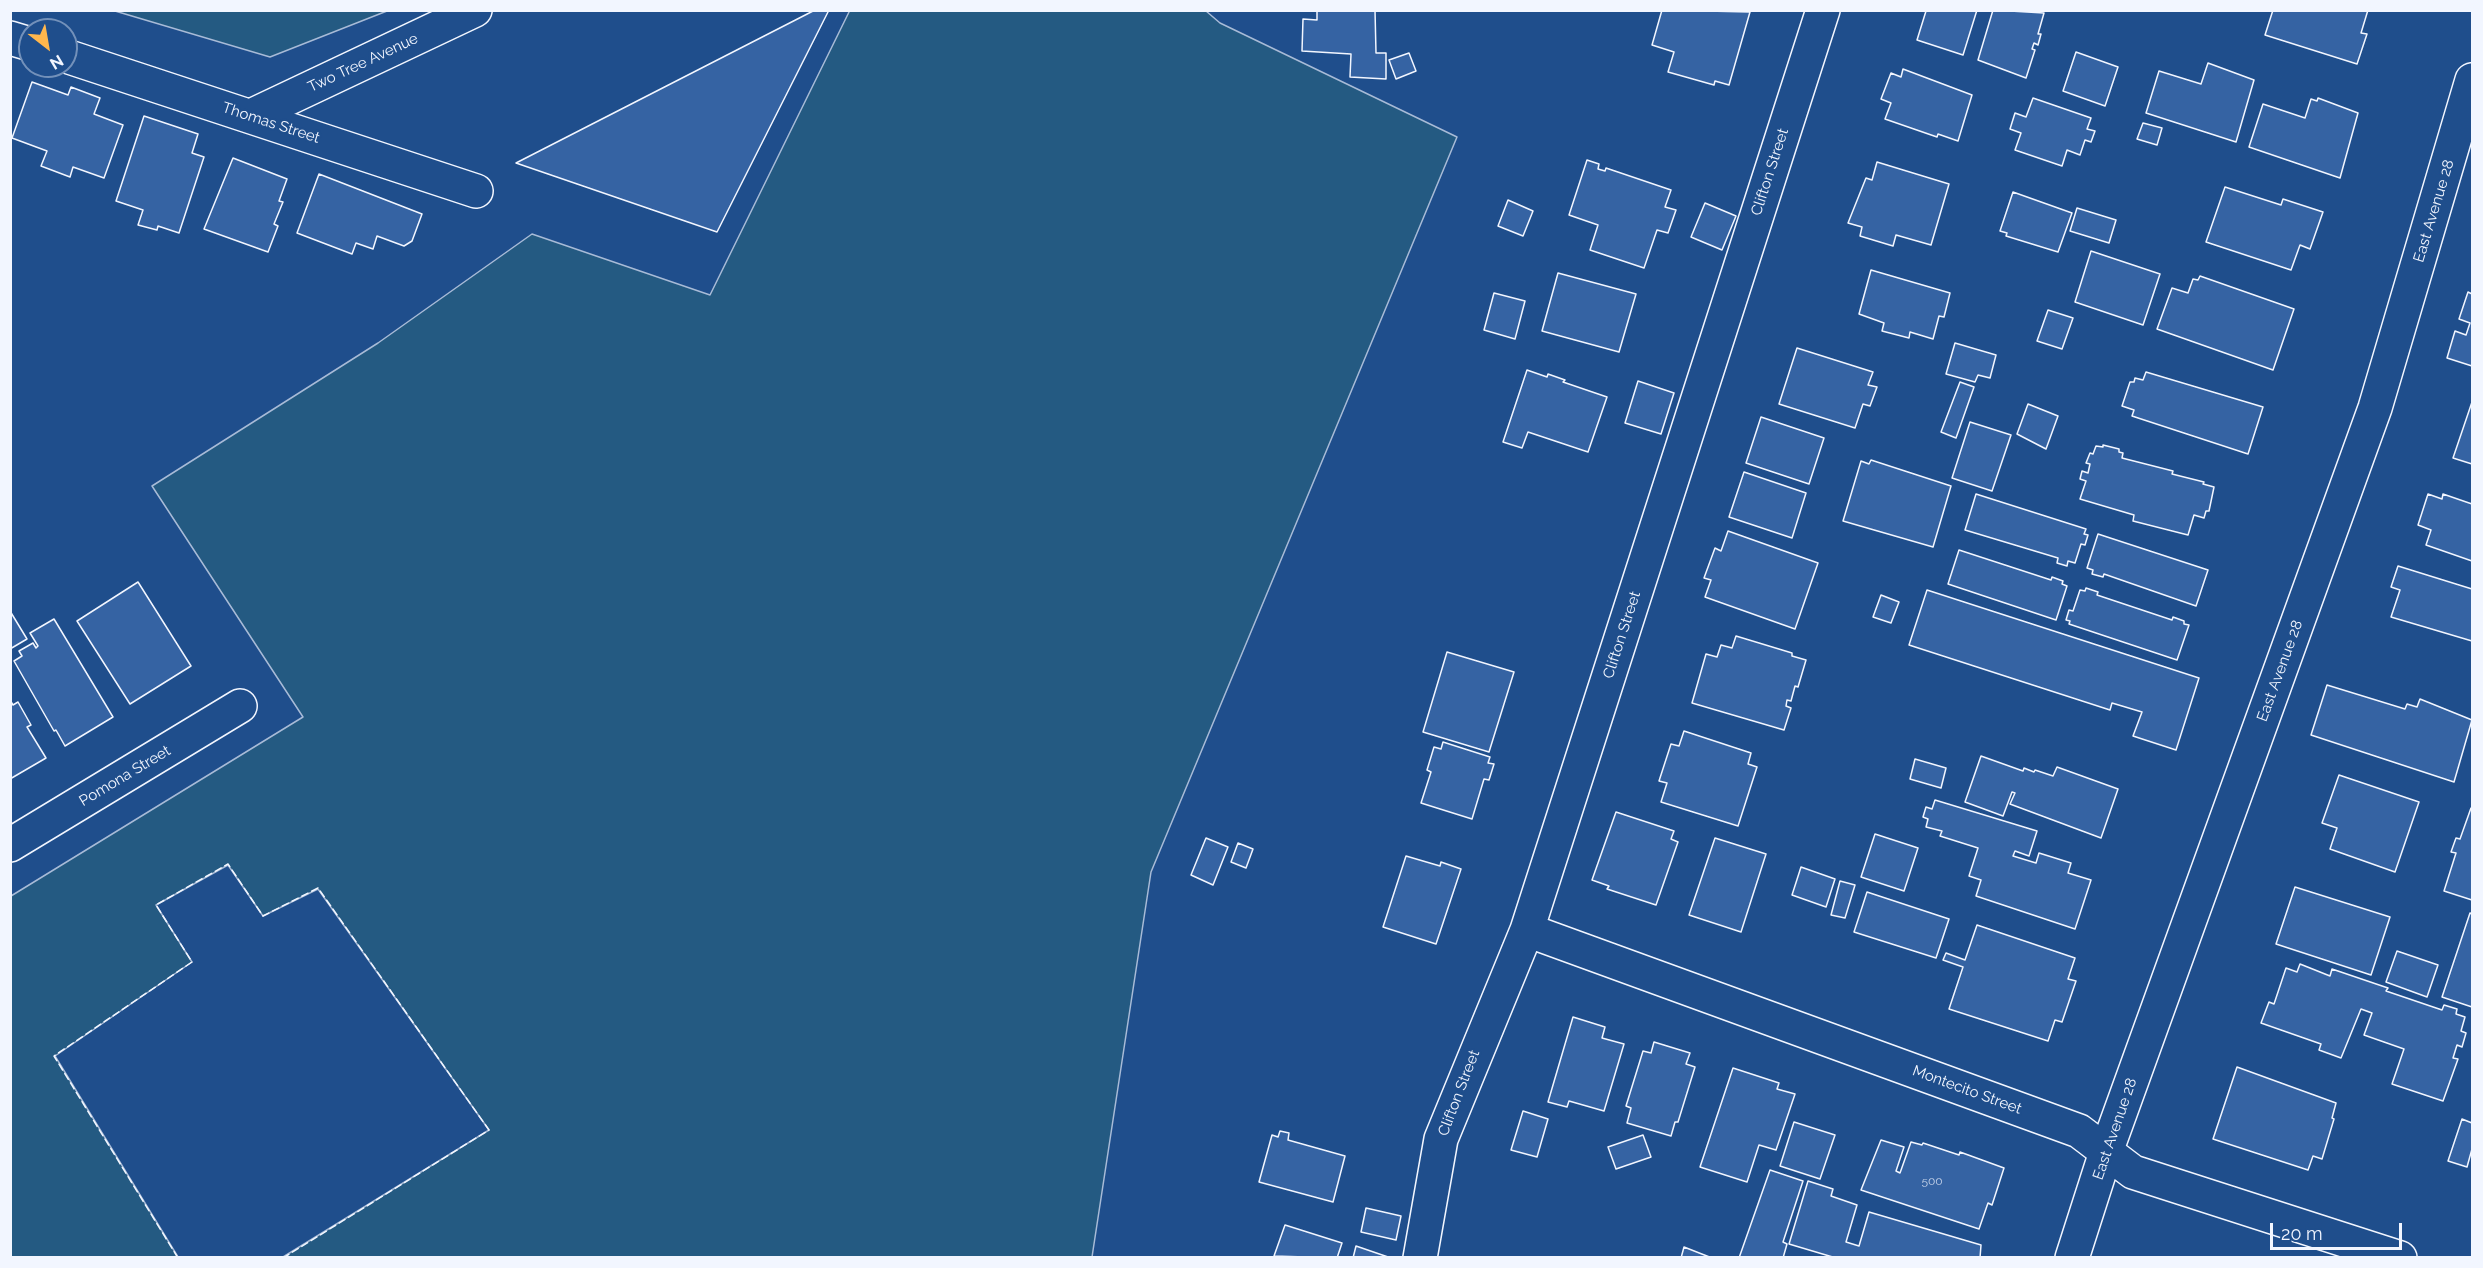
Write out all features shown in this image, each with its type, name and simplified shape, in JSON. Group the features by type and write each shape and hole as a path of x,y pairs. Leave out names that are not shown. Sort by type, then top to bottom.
{"street":[{"name":"Two Tree Avenue","path":"251,116 475,10"},
{"name":"Clifton Street","path":"1420,1257 1441,1138 1527,930 1823,10"},
{"name":"Thomas Street","path":"78,60 476,191"},
{"name":"East Avenue 28","path":"2072,1257 2106,1152 2375,408 2472,80"},
{"name":"Pomona Street","path":"10,845 240,706"},
{"name":"Montecito Street","path":"1527,930 2079,1131 2133,1172 2400,1257"}],"shaded area":[{"path":"387,10 270,57 115,11"},
{"path":"850,10 1206,11 1220,23 1457,137 1151,872 1092,1257 283,1257 489,1130 318,889 263,916 228,865 156,905 192,962 55,1056 178,1257 11,1257 11,896 303,717 152,486 378,343 532,234 710,295"}],"building":[{"path":"815,10 829,10 717,232 516,163"},
{"path":"1317,10 1375,10 1376,53 1386,53 1386,79 1350,77 1351,54 1302,51 1303,19 1317,20"},
{"path":"1662,10 1750,12 1729,85 1715,81 1714,85 1668,72 1674,52 1652,45"},
{"path":"1923,10 1977,10 1963,55 1917,40 1926,11"},
{"path":"1993,10 2044,13 2038,34 2041,34 2038,45 2034,43 2032,49 2035,50 2026,78 1978,60"},
{"path":"2273,10 2368,10 2361,33 2367,34 2357,64 2265,35"},
{"path":"2076,52 2118,67 2105,106 2063,91"},
{"path":"1409,53 1416,71 1396,79 1389,60"},
{"path":"2208,63 2254,80 2236,142 2146,113 2159,71 2201,84"},
{"path":"1903,69 1972,95 1958,141 1938,134 1937,137 1885,119 1891,103 1881,99 1891,73 1901,77"},
{"path":"32,82 68,95 71,87 100,98 94,114 123,125 104,178 73,167 70,177 41,166 47,151 12,138"},
{"path":"2033,98 2091,118 2087,129 2095,131 2091,142 2085,140 2080,155 2067,150 2062,166 2015,150 2021,133 2010,129 2015,113 2026,117"},
{"path":"2318,98 2358,113 2340,178 2249,147 2263,104 2305,118 2311,99 2317,101"},
{"path":"144,116 198,134 192,153 204,157 179,233 158,226 157,230 138,225 143,210 116,201"},
{"path":"2143,123 2162,128 2157,145 2137,139"},
{"path":"233,158 287,179 279,201 283,202 274,224 278,226 268,252 204,229"},
{"path":"1587,160 1599,164 1598,169 1605,171 1606,168 1671,190 1665,207 1676,210 1668,233 1657,230 1644,268 1590,250 1598,225 1569,215"},
{"path":"1877,162 1949,184 1931,245 1896,235 1893,246 1860,236 1862,227 1848,223 1866,178 1872,180"},
{"path":"319,174 422,214 412,241 404,246 377,236 373,249 356,243 352,254 297,233"},
{"path":"2225,187 2281,205 2283,199 2323,212 2310,249 2300,245 2291,270 2206,242"},
{"path":"2013,192 2072,213 2058,252 2006,236 2007,233 2000,231"},
{"path":"1508,200 1533,211 1523,236 1498,226"},
{"path":"1705,203 1736,216 1722,250 1691,237"},
{"path":"2077,208 2116,220 2109,243 2070,231"},
{"path":"2091,251 2160,274 2143,325 2075,302"},
{"path":"1871,270 1950,293 1944,317 1939,316 1933,339 1910,332 1909,338 1882,331 1884,323 1859,314"},
{"path":"1558,273 1636,294 1619,352 1542,331"},
{"path":"2200,276 2294,309 2273,370 2157,329 2172,288 2188,293 2193,279 2198,280"},
{"path":"2468,292 2472,294 2472,366 2447,358 2455,331 2466,335 2470,323 2459,319"},
{"path":"1494,293 1525,301 1515,339 1484,330"},
{"path":"2048,310 2073,318 2062,349 2037,341"},
{"path":"1955,343 1996,355 1990,378 1978,375 1975,382 1946,374"},
{"path":"1797,348 1873,372 1868,385 1877,387 1870,406 1863,404 1855,428 1779,404"},
{"path":"1527,370 1547,377 1548,374 1565,380 1563,382 1607,397 1588,452 1528,432 1522,448 1503,442"},
{"path":"2146,372 2263,407 2248,454 2132,416 2134,410 2122,406 2130,382 2134,382 2135,378 2143,380"},
{"path":"1638,381 1674,393 1661,434 1625,423"},
{"path":"1960,382 1974,387 1956,438 1941,432"},
{"path":"2472,402 2472,464 2453,458"},
{"path":"2028,404 2058,416 2046,449 2017,434"},
{"path":"1761,417 1824,438 1809,484 1746,463"},
{"path":"1970,422 2011,435 1992,491 1952,478"},
{"path":"2103,445 2119,449 2119,452 2123,453 2122,458 2173,471 2172,474 2204,482 2203,484 2214,487 2209,511 2206,511 2204,518 2194,515 2188,535 2133,521 2134,515 2080,499 2086,481 2080,479 2082,471 2088,473 2090,464 2086,463 2090,453 2093,454 2096,446 2103,447"},
{"path":"1871,460 1951,486 1933,547 1843,521 1861,461 1869,464"},
{"path":"1744,472 1806,493 1792,538 1729,517"},
{"path":"1976,494 2086,529 2084,534 2088,535 2085,545 2081,544 2075,563 2068,561 2067,566 2057,563 2058,558 1965,530"},
{"path":"2428,494 2442,499 2443,494 2472,504 2472,561 2426,545 2431,530 2418,525"},
{"path":"1728,531 1818,563 1795,629 1705,597 1711,580 1704,578 1715,548 1721,551"},
{"path":"2098,534 2208,570 2196,606 2104,574 2103,577 2092,574 2093,570 2087,568"},
{"path":"1959,550 2051,580 2052,577 2063,581 2062,584 2067,586 2056,620 1948,584"},
{"path":"2398,566 2472,589 2472,641 2391,617 2400,590 2391,587"},
{"path":"138,582 191,666 130,704 77,621"},
{"path":"2086,588 2098,592 2097,595 2172,620 2173,617 2184,621 2184,624 2189,625 2177,660 2069,624 2070,621 2066,620 2069,610 2073,611 2080,590 2085,591"},
{"path":"1927,590 2199,678 2176,750 2133,736 2142,712 2112,703 2110,710 1909,645"},
{"path":"1881,595 1899,602 1891,623 1873,617"},
{"path":"10,611 27,639 10,649"},
{"path":"54,619 113,717 65,746 14,661 22,656 19,651 33,643 36,648 38,646 30,633"},
{"path":"1736,636 1792,653 1792,656 1806,660 1798,687 1795,686 1791,701 1787,700 1786,706 1791,708 1784,730 1692,703 1706,654 1717,657 1721,645 1732,648"},
{"path":"1447,652 1514,672 1489,752 1423,732"},
{"path":"2327,685 2405,709 2407,704 2417,707 2420,699 2472,720 2454,782 2311,735"},
{"path":"10,700 13,705 18,702 31,725 27,727 46,758 10,779"},
{"path":"1684,731 1751,753 1748,764 1757,767 1738,826 1661,802 1667,783 1659,781 1671,744 1679,746"},
{"path":"1443,742 1490,757 1488,763 1494,764 1489,780 1484,779 1472,819 1421,803 1431,772 1427,770 1434,747 1441,749"},
{"path":"1981,756 2023,771 2024,768 2053,776 2057,767 2118,789 2101,838 2010,804 2015,793 2012,792 2003,816 1965,802"},
{"path":"1915,759 1946,768 1941,788 1910,779"},
{"path":"2339,775 2419,802 2395,872 2330,849 2337,828 2322,823"},
{"path":"1935,800 2037,831 2029,856 2015,851 2013,856 2036,863 2039,853 2071,863 2068,873 2091,880 2075,929 1976,896 1981,880 1969,876 1978,848 1940,836 1942,831 1926,827 1928,819 1923,817 1926,807 1932,809"},
{"path":"2471,808 2472,900 2444,891 2456,853 2451,852 2456,838 2460,839"},
{"path":"1616,812 1674,831 1671,839 1678,842 1656,905 1607,889 1609,886 1592,880"},
{"path":"1875,834 1918,848 1904,891 1861,877"},
{"path":"1206,838 1228,847 1213,885 1191,875"},
{"path":"1715,838 1766,854 1741,932 1689,915"},
{"path":"1238,843 1253,849 1246,868 1231,862"},
{"path":"1406,856 1440,866 1441,862 1461,869 1436,944 1383,927"},
{"path":"1801,867 1835,879 1826,907 1792,895"},
{"path":"1840,881 1855,885 1845,918 1831,915"},
{"path":"2295,887 2390,917 2371,975 2276,944"},
{"path":"1867,892 1949,919 1936,958 1854,932"},
{"path":"2470,913 2472,914 2472,1007 2442,997"},
{"path":"1977,925 2075,958 2068,979 2076,981 2062,1022 2055,1020 2048,1041 1949,1009 1963,967 1943,960 1946,953 1965,960"},
{"path":"2397,951 2438,965 2427,997 2386,982"},
{"path":"2300,964 2330,976 2332,969 2442,1010 2444,1005 2457,1009 2456,1014 2465,1017 2461,1031 2466,1033 2462,1047 2457,1045 2453,1058 2458,1059 2443,1101 2392,1084 2404,1049 2364,1035 2372,1013 2361,1009 2341,1058 2319,1050 2321,1044 2261,1023 2269,1002 2274,1004 2286,968 2297,972"},
{"path":"1573,1017 1605,1027 1602,1038 1624,1044 1604,1111 1569,1101 1567,1107 1548,1102"},
{"path":"1654,1042 1690,1053 1686,1064 1695,1067 1678,1122 1675,1122 1671,1136 1627,1123 1631,1108 1626,1106 1643,1051 1651,1053"},
{"path":"2237,1067 2336,1103 2332,1118 2334,1119 2322,1159 2313,1156 2308,1170 2213,1139"},
{"path":"1733,1068 1779,1083 1777,1089 1795,1094 1776,1150 1759,1145 1747,1182 1700,1167"},
{"path":"1523,1111 1548,1119 1537,1157 1511,1150"},
{"path":"2462,1119 2472,1123 2472,1149 2467,1167 2448,1161"},
{"path":"1794,1122 1835,1135 1820,1179 1780,1166"},
{"path":"1280,1131 1289,1133 1288,1140 1345,1156 1333,1202 1259,1182 1272,1135 1278,1137"},
{"path":"1643,1135 1651,1157 1616,1169 1608,1147"},
{"path":"1881,1140 1904,1147 1896,1171 1900,1173 1911,1142 1922,1145 1923,1143 1959,1155 1960,1152 2004,1168 1992,1205 1988,1203 1979,1229 1861,1190"},
{"path":"1770,1170 1803,1181 1783,1242 1787,1244 1783,1258 1739,1258"},
{"path":"1808,1181 1833,1189 1831,1196 1857,1205 1846,1242 1859,1246 1869,1212 1981,1245 1980,1258 1836,1258 1789,1244"},
{"path":"1366,1208 1401,1216 1396,1240 1361,1232"},
{"path":"1285,1225 1342,1243 1337,1258 1274,1256"},
{"path":"1356,1246 1391,1258 1353,1258"},
{"path":"1684,1247 1712,1258 1681,1258"}],"fence":[{"path":"178,1258 54,1056 192,962 156,905 228,864 263,916 318,888 489,1130 283,1258"}]}
